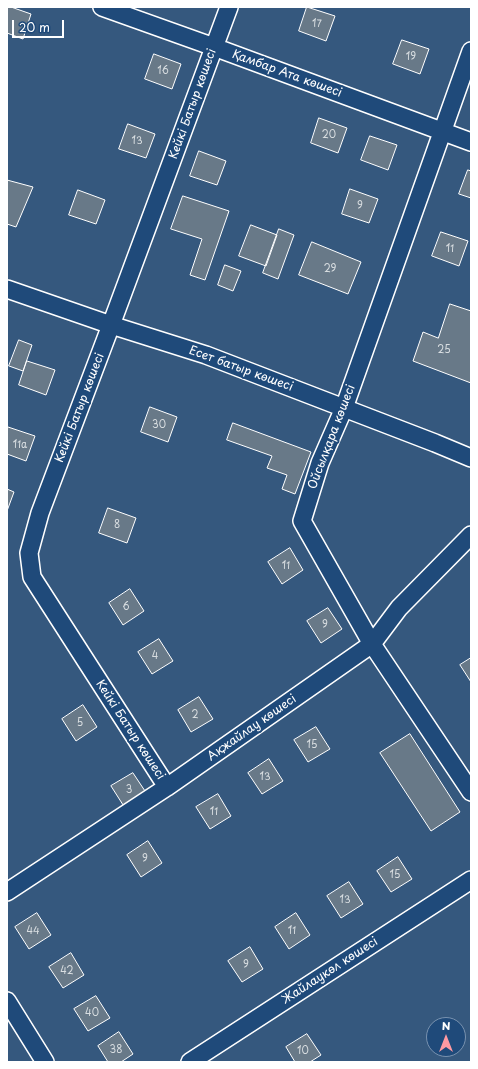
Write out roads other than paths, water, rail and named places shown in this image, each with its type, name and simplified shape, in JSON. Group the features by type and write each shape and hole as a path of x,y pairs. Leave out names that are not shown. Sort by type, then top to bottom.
{"street":[{"name":"Қамбар Ата көшесі","path":"102,7 471,142"},
{"name":"Кейкі Батыр көшесі","path":"167,787 32,577 29,553 40,513 229,7"},
{"name":"Ойсылқара көшесі","path":"471,51 344,408 320,463 302,520 372,644 471,792"},
{"name":"Есет батыр көшесі","path":"7,289 111,325 206,355 471,458"},
{"name":"Ақжайлау көшесі","path":"7,892 167,787 372,644 399,608 471,535"},
{"name":"Жайлаукөл көшесі","path":"190,1062 471,880"},
{"path":"7,1001 45,1062"}]}
